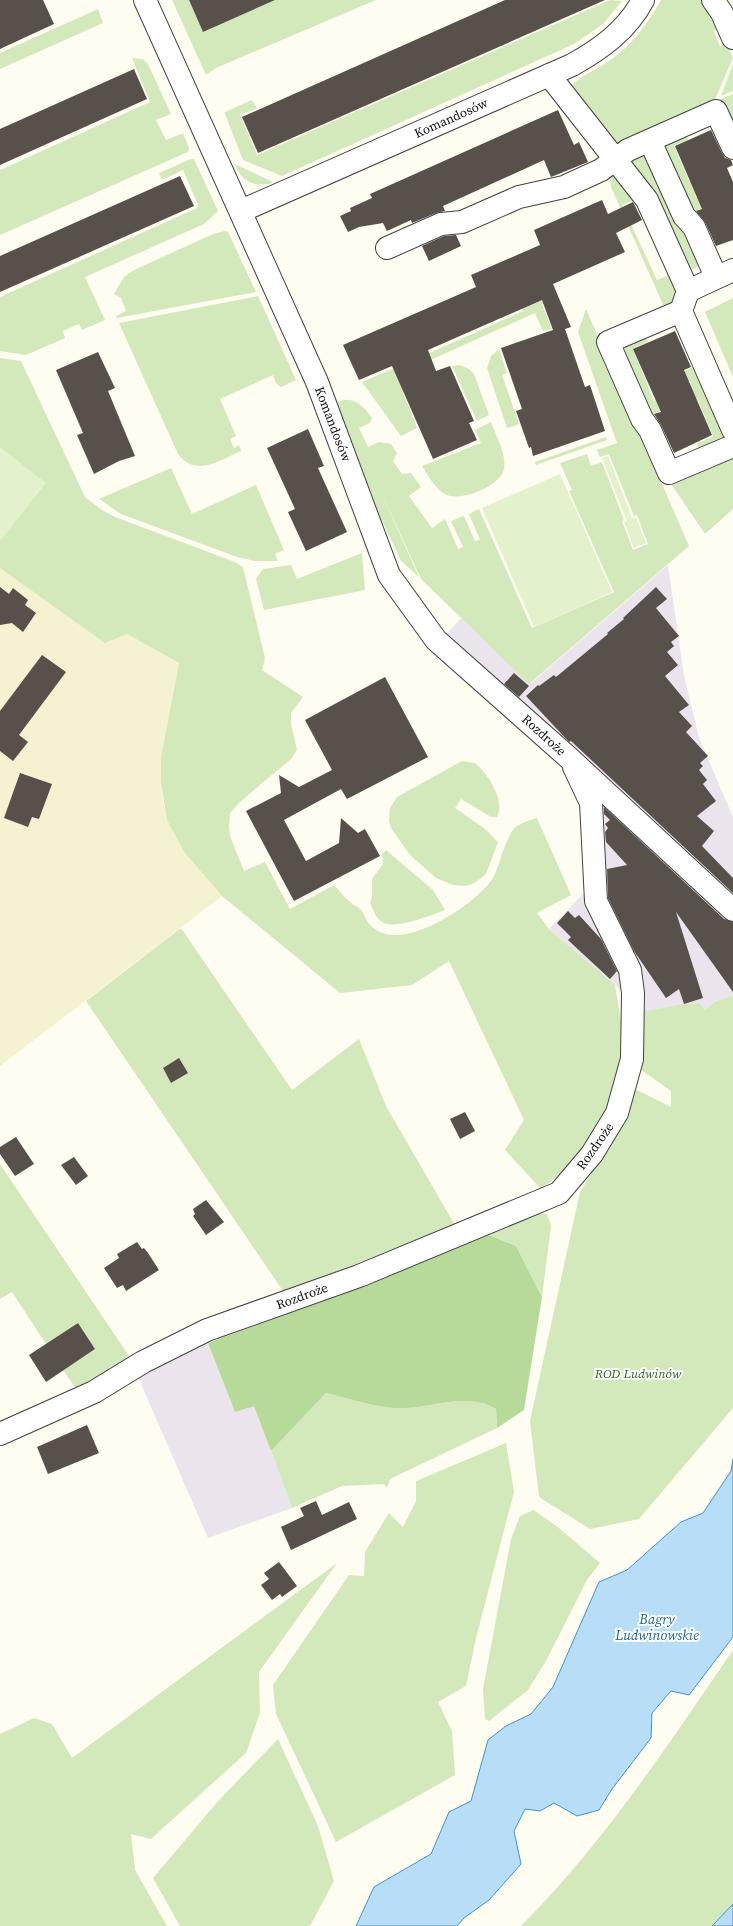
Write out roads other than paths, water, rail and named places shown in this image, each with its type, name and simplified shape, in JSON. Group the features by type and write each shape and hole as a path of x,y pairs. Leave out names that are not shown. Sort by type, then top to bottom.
{"street":[{"name":"Komandosów","path":"145,0 317,382 389,575"},
{"name":"Komandosów","path":"241,211 585,58 609,42 631,18 643,0"},
{"path":"713,0 722,13 733,38"},
{"path":"549,75 649,203 688,290 681,311 733,430"},
{"path":"387,248 441,224 462,222 519,197 564,187 590,176 628,150 716,111 733,148"},
{"path":"650,140 684,216 694,227 725,273 688,290"},
{"path":"681,311 608,342 642,419 650,430 669,473 733,446"},
{"name":"Rozdroże","path":"0,1434 94,1392 143,1362 207,1330 359,1276 559,1193 592,1154 617,1113 632,1059 633,993 630,970 596,901 591,803 569,758 436,640 389,575"},
{"path":"569,758 733,910"}],"water":[{"name":"Bagry Ludwinowskie","path":"733,1459 733,1637 689,1695 671,1691 652,1713 651,1738 612,1789 599,1810 577,1816 554,1803 540,1811 525,1809 514,1831 521,1864 489,1900 464,1918 457,1926 356,1926 374,1887 431,1854 449,1812 471,1801 488,1740 506,1726 531,1714 553,1687 599,1582 627,1570 681,1522 703,1513 731,1471"},
{"path":"733,1904 733,1926 712,1926"}],"park label":[{"name":"ROD Ludwinów","path":"638,1373"}]}
